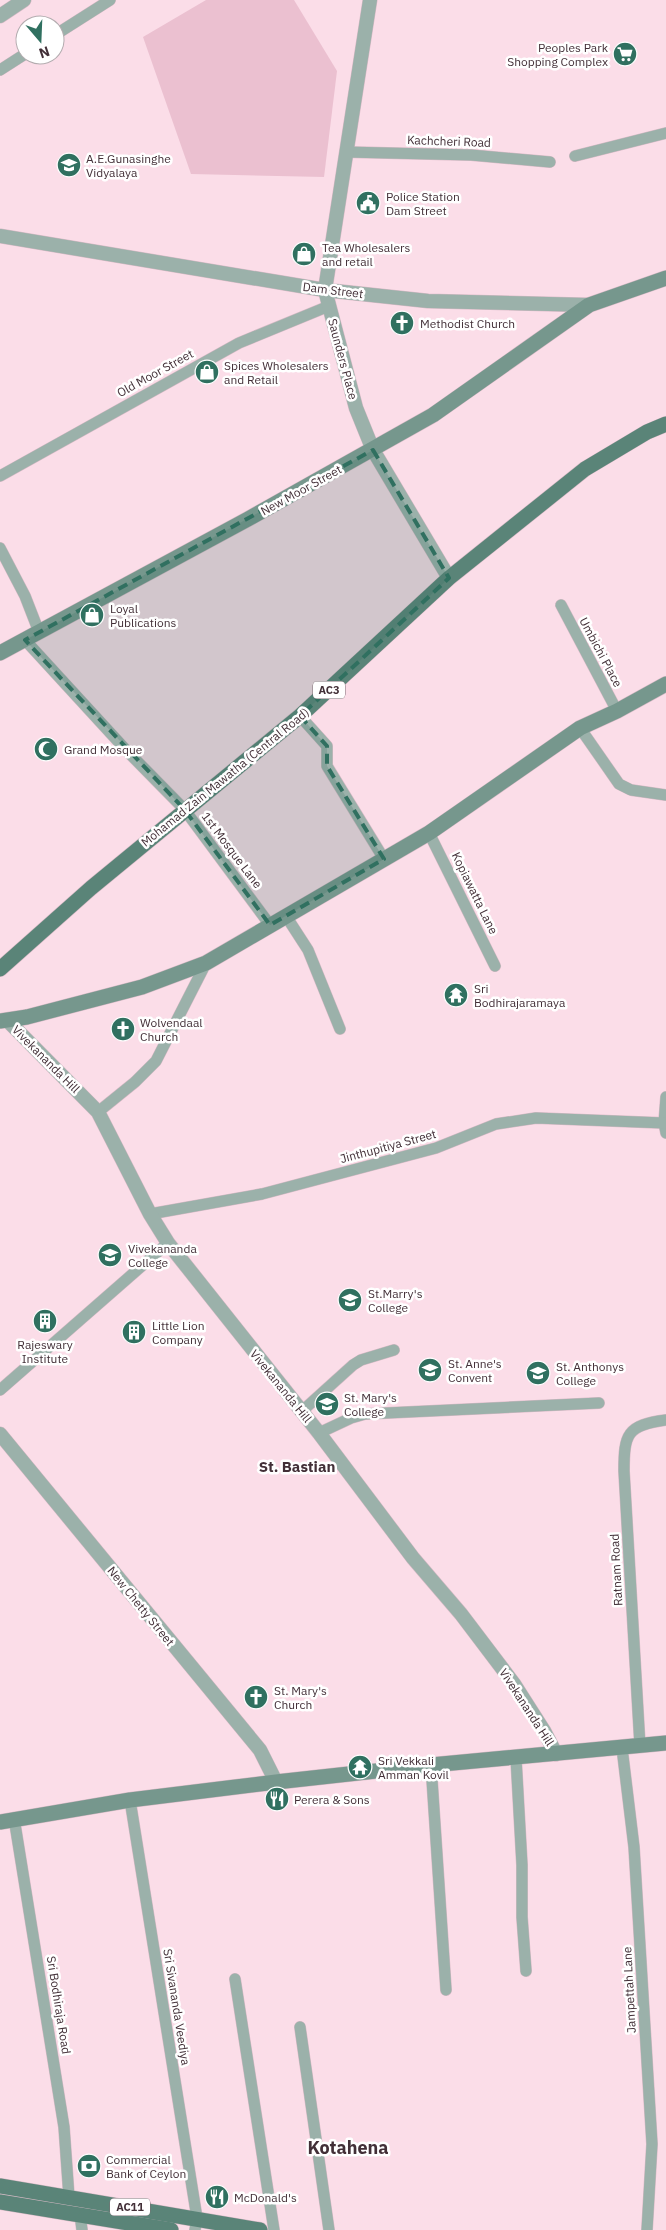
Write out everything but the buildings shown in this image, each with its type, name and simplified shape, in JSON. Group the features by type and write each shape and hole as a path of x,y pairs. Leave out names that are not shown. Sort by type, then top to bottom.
{"main road":[{"name":"Dam Street","path":"588,305 666,278"},
{"name":"New Moor Street","path":"0,653 373,450 433,415 588,305"},
{"name":"Mohamad Zain Mawatha (Central Road)","path":"0,969 184,809 300,716 449,578 585,469 647,432 666,424"},
{"path":"2,1019 28,1017 142,987 206,963 429,833 580,728 617,711 666,684"},
{"path":"7,1820 130,1800 276,1782 666,1743"},
{"name":"AC11","path":"0,2186 196,2224 260,2230"},
{"name":"AC11","path":"0,2202 171,2230"}],"street":[{"path":"0,16 24,0"},
{"path":"65,29 110,0"},
{"name":"Saunders Place","path":"370,0 325,290 356,408 373,450 449,578"},
{"path":"0,70 15,60"},
{"path":"575,156 666,133"},
{"name":"Kachcheri Road","path":"346,152 471,155 550,162"},
{"name":"Dam Street","path":"0,236 325,290 428,301 588,305"},
{"name":"Old Moor Street","path":"0,476 239,343 329,306"},
{"path":"0,548 25,596 39,632"},
{"name":"Umbichi Place","path":"561,605 617,711"},
{"name":"1st Mosque Lane","path":"25,640 125,749 184,809 270,925"},
{"path":"300,716 327,746 327,766 384,859"},
{"path":"580,728 619,784 631,790 666,795"},
{"name":"Kopiawatta Lane","path":"429,833 495,966"},
{"path":"286,916 308,950 340,1029"},
{"path":"98,1112 135,1082 156,1061 206,963"},
{"name":"Vivekananda Hill","path":"2,1019 98,1112 150,1214 168,1243 318,1433 413,1558 461,1614 514,1684 544,1731 556,1754"},
{"path":"665,1128 666,1097"},
{"name":"Jinthupitiya Street","path":"150,1214 262,1194 436,1148 472,1132 516,1120 536,1118 665,1128"},
{"path":"0,1390 168,1243"},
{"path":"301,1412 353,1365 361,1360 394,1350"},
{"path":"318,1433 351,1418 365,1414 599,1403"},
{"name":"Ratnam Road","path":"640,1746 624,1481 624,1445 628,1436 635,1429 647,1422 666,1420"},
{"name":"New Chetty Street","path":"0,1434 260,1750 276,1782"},
{"name":"Jampettah Lane","path":"622,1748 634,1847 652,2144 647,2230"},
{"path":"516,1758 526,1971"},
{"path":"431,1765 446,1990"},
{"name":"Sri Sivananda Veediya","path":"130,1800 196,2224"},
{"name":"Sri Bodhiraja Road","path":"7,1820 64,2127 68,2198"},
{"path":"235,1979 274,2230"},
{"path":"300,2028 329,2230"},
{"path":"80,2214 82,2230"}],"highlighted area":[{"path":"373,450 449,578 300,716 327,746 327,766 384,859 270,925 184,809 25,640"}],"shaded area":[{"path":"206,0 294,0 337,71 324,177 191,174 143,37"}],"place":[{"name":"Peoples Park Shopping Complex","path":"625,54"},
{"name":"A.E.Gunasinghe Vidyalaya","path":"69,165"},
{"name":"Police Station Dam Street","path":"368,203"},
{"name":"Tea Wholesalers and retail","path":"304,254"},
{"name":"Methodist Church","path":"402,323"},
{"name":"Spices Wholesalers and Retail","path":"207,372"},
{"name":"Loyal Publications","path":"92,615"},
{"name":"Grand Mosque","path":"46,749"},
{"name":"Sri Bodhirajaramaya","path":"456,995"},
{"name":"Wolvendaal Church","path":"123,1029"},
{"name":"Vivekananda College","path":"110,1255"},
{"name":"St.Marry's College","path":"350,1300"},
{"name":"Rajeswary Institute","path":"45,1321"},
{"name":"Little Lion Company","path":"134,1332"},
{"name":"St. Anne's Convent","path":"430,1370"},
{"name":"St. Anthonys College","path":"538,1373"},
{"name":"St. Mary's College","path":"327,1404"},
{"name":"St. Mary's Church","path":"256,1697"},
{"name":"Sri Vekkali Amman Kovil","path":"360,1767"},
{"name":"Perera & Sons","path":"277,1799"},
{"name":"Commercial Bank of Ceylon","path":"89,2166"},
{"name":"McDonald's","path":"217,2197"}],"district":[{"name":"St. Bastian","path":"297,1466"},
{"name":"Kotahena","path":"348,2147"}]}
